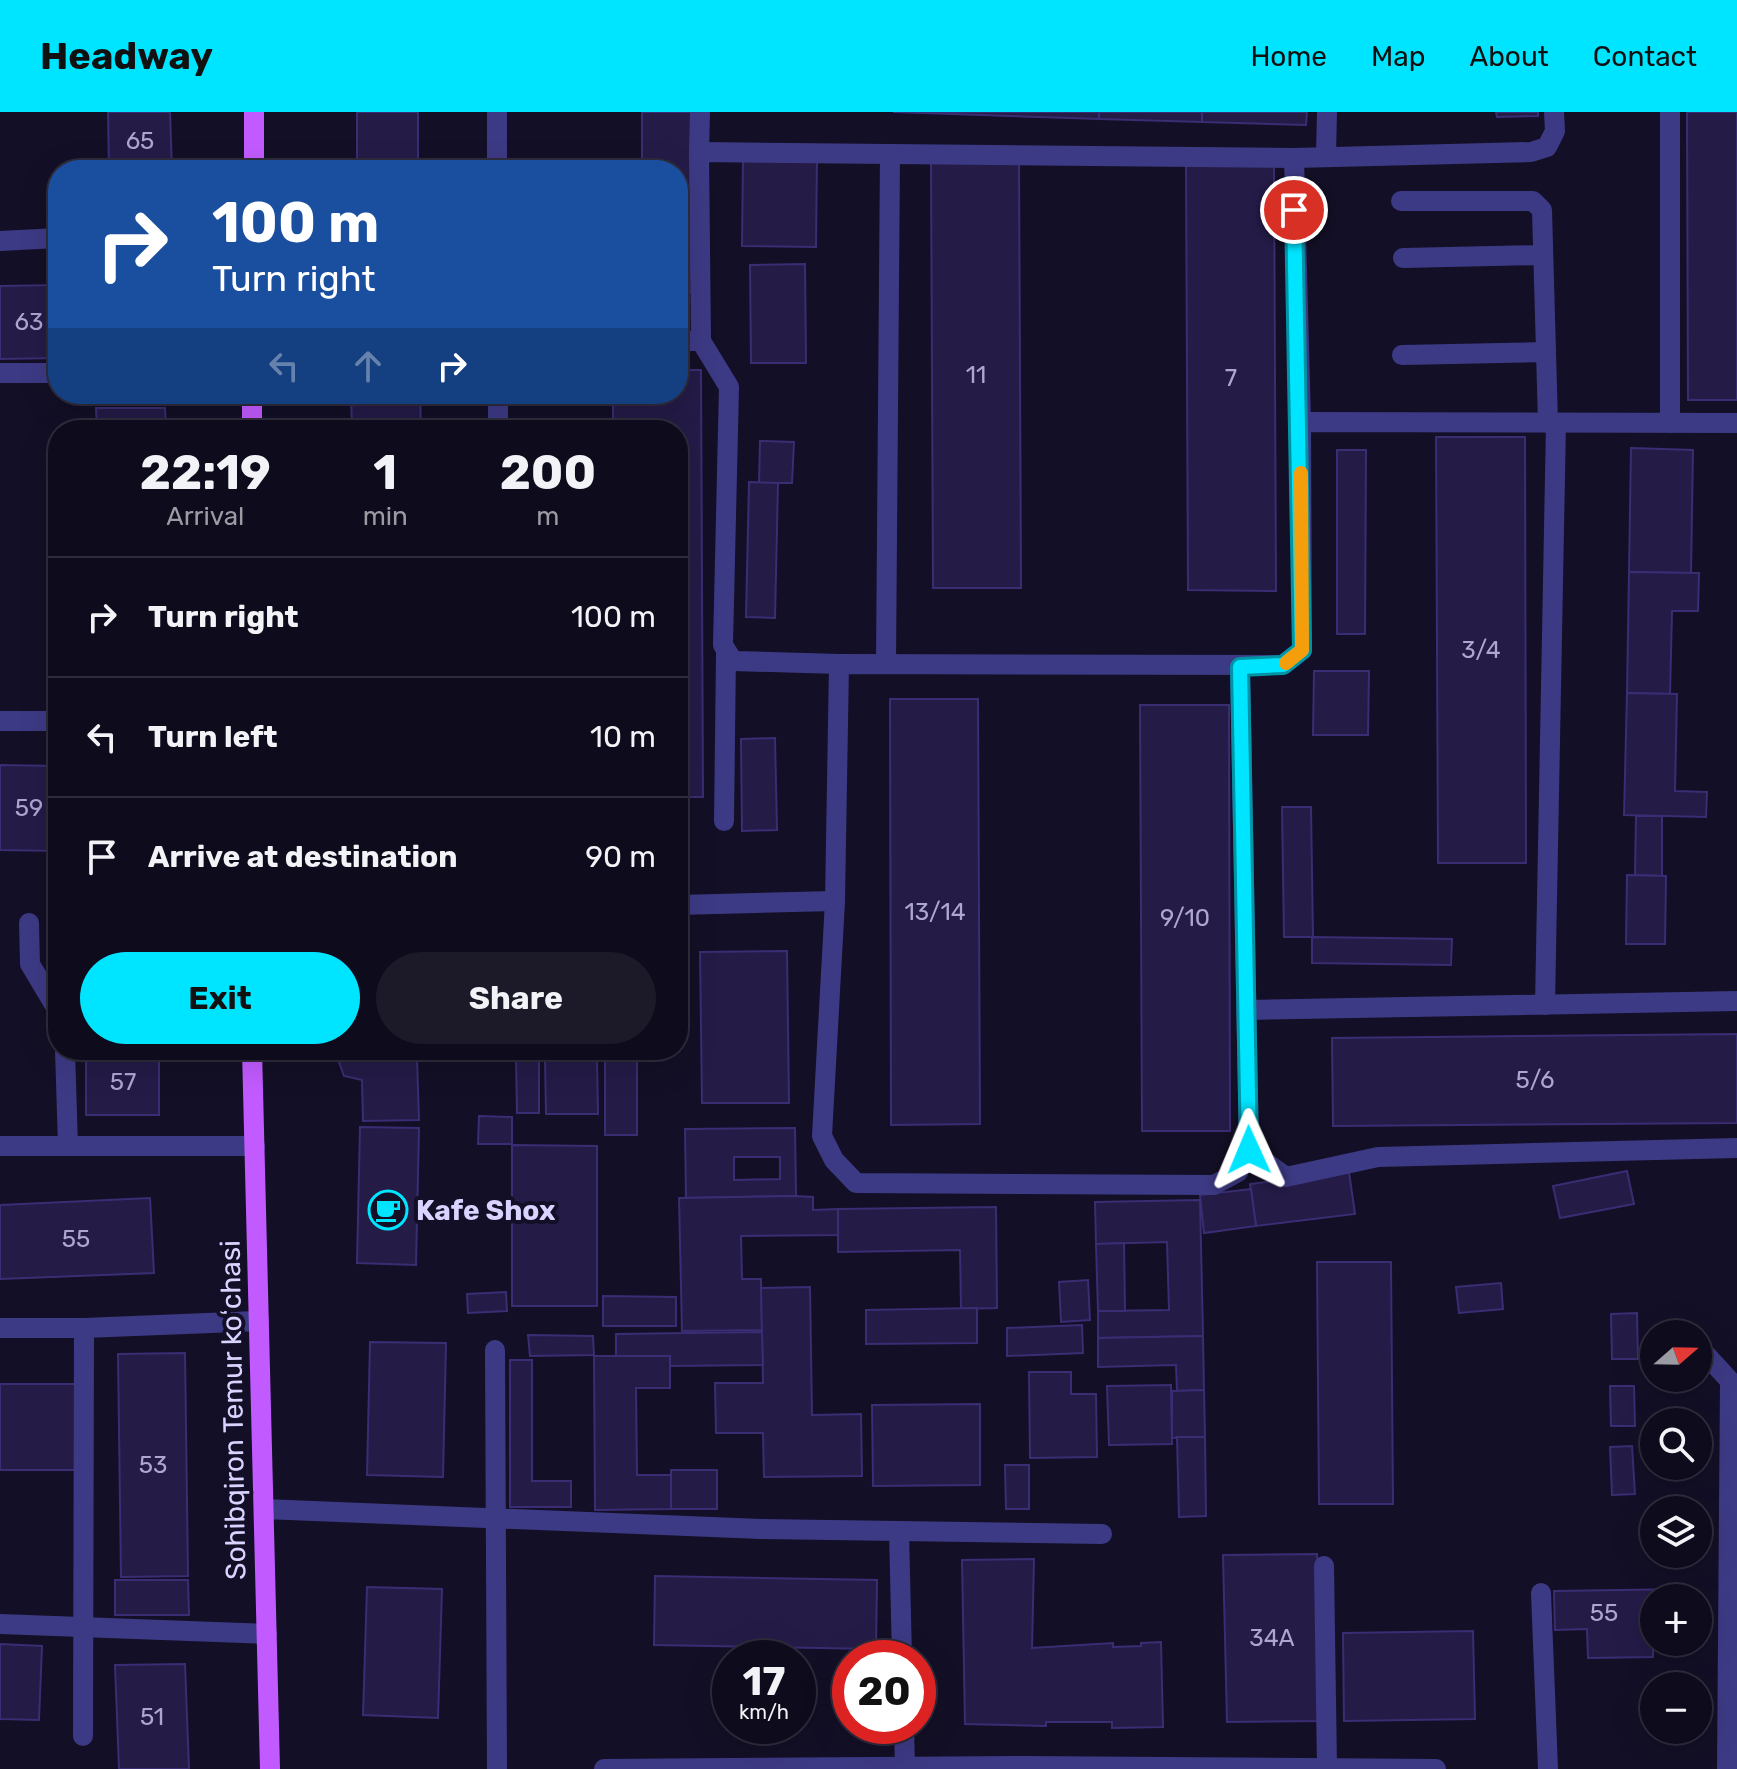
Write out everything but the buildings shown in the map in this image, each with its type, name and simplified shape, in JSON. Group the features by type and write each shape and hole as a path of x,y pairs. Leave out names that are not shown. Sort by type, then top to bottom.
{"main road":[{"path":"254,112 254,160"},
{"name":"Sohibqiron Temur koʻchasi","path":"252,1060 270,1769"}],"lane":[{"path":"497,112 497,160"},
{"path":"700,112 701,341 729,387 723,645 726,654 724,821"},
{"path":"1326,155 1327,112"},
{"path":"699,152 1294,158 1531,152 1547,147 1555,131 1554,112"},
{"path":"1670,112 1670,423"},
{"path":"886,664 890,154"},
{"path":"726,654 733,661 839,664 1240,667 1283,665 1302,650 1301,422 1294,158"},
{"path":"1401,201 1533,201 1542,210 1546,352 1552,423 1545,1005"},
{"path":"0,241 48,239"},
{"path":"1403,258 1543,255"},
{"path":"688,341 701,341"},
{"path":"1402,355 1546,352"},
{"path":"0,373 48,373"},
{"path":"1301,422 1737,423"},
{"path":"839,664 835,901 822,1136 834,1160 856,1183 1214,1185 1238,1172 1249,1150 1240,667"},
{"path":"0,721 48,721"},
{"path":"688,905 835,901"},
{"path":"29,923 30,964 48,994"},
{"path":"1247,1010 1737,1001"},
{"path":"65,1060 68,1146"},
{"path":"0,1146 255,1146"},
{"path":"1249,1150 1286,1177 1378,1157 1737,1148"},
{"path":"0,1328 259,1321"},
{"path":"83,1736 84,1328"},
{"path":"495,1350 497,1769"},
{"path":"1712,1361 1730,1381 1727,1769"},
{"path":"264,1509 899,1531 1102,1534"},
{"path":"899,1531 902,1640"},
{"path":"1324,1566 1327,1768"},
{"path":"1541,1593 1548,1769"},
{"path":"0,1624 267,1634"},
{"path":"904,1744 905,1768"},
{"path":"604,1769 1436,1769"}],"slow traffic":[{"path":"1286,663 1302,650 1301,473"}],"place":[{"name":"Kafe Shox","path":"388,1210"}],"route":[{"path":"1249,1150 1240,667 1283,665 1302,650 1301,422 1294,210"}]}
